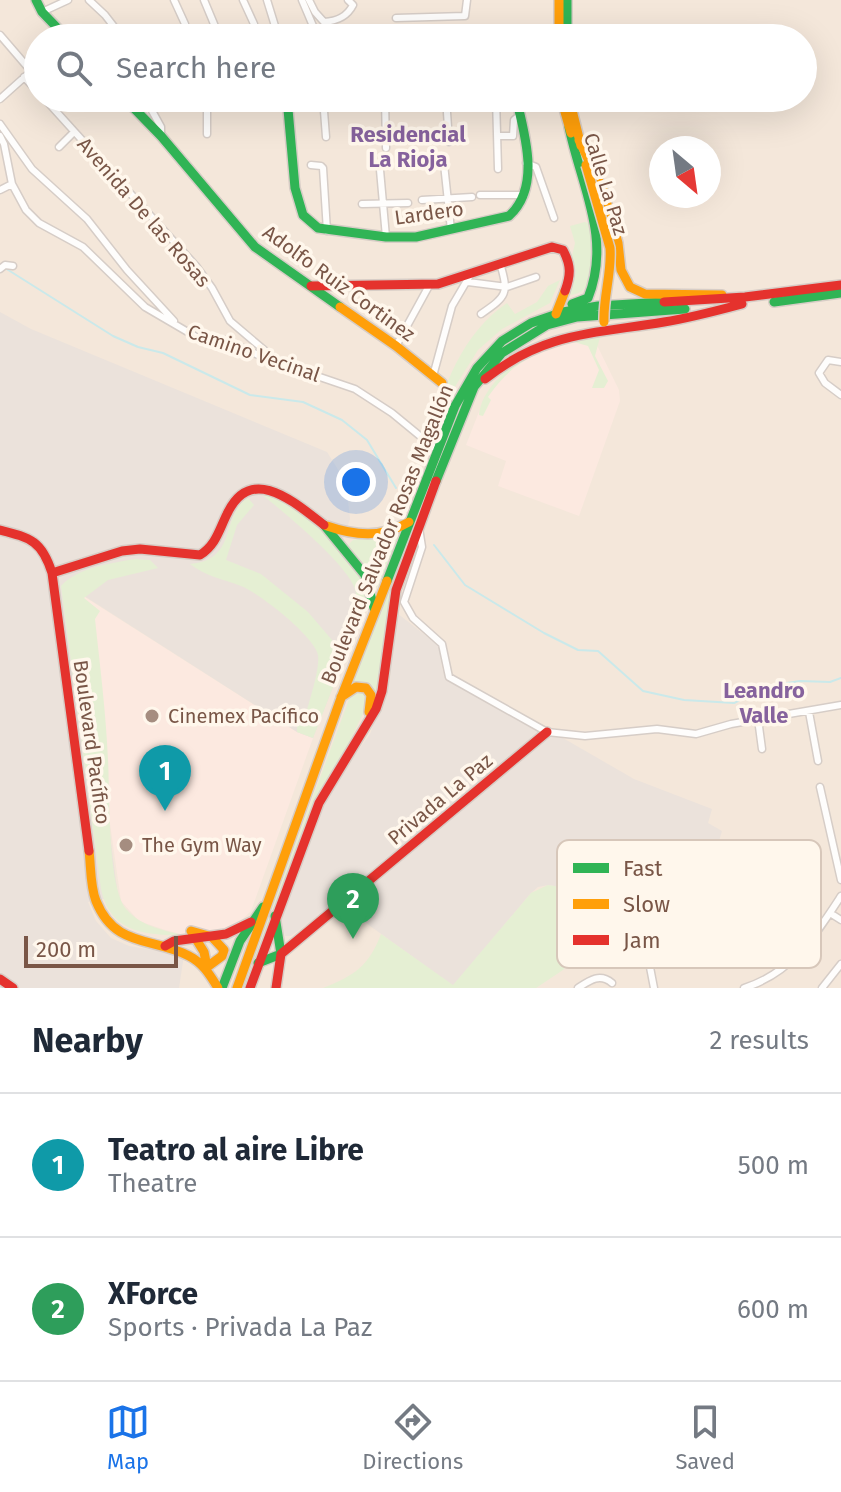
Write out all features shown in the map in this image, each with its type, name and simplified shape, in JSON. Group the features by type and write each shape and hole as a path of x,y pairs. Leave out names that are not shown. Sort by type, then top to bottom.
{"main road":[{"path":"36,0 54,24"},
{"path":"559,0 562,24"},
{"path":"564,24 567,0"},
{"name":"Adolfo Ruiz Cortinez","path":"138,112 255,247 396,346 442,383"},
{"path":"288,112 299,206 309,222 327,226"},
{"path":"519,112 526,163 521,195"},
{"name":"Calle La Paz","path":"565,112 584,165"},
{"name":"Calle La Paz","path":"572,112 607,247 607,263 599,297 604,326"},
{"path":"557,314 588,298 601,260 569,127"},
{"path":"579,140 609,212 617,241 620,270 630,287 639,294 700,292 730,299"},
{"name":"Lardero","path":"327,226 416,237 451,226 509,216 520,207 521,195"},
{"path":"311,286 443,283 470,277 500,263 547,248 560,248 569,260 572,271 557,314"},
{"name":"Boulevard Salvador Rosas Magallón","path":"250,988 319,803 368,725 382,691 396,590 414,524 437,450 463,388 481,361 513,332 538,319 557,314 610,305 730,299 841,285"},
{"path":"565,291 568,302 574,304"},
{"name":"Boulevard Salvador Rosas Magallón","path":"237,988 375,611 468,397 480,377 502,353 547,325 577,317 841,293"},
{"path":"468,397 490,375 523,352 551,339 604,326 680,319 742,304"},
{"path":"52,573 122,551 140,549 200,555 215,543 233,499 252,488 263,488 283,496 324,525 365,575 370,584 375,611"},
{"path":"324,525 359,536 414,524"},
{"name":"Boulevard Pacífico","path":"0,530 36,541 46,552 52,573 95,899 103,917 117,932 135,942 165,946 195,957 207,967"},
{"path":"341,698 356,687 368,689 371,699 368,725"},
{"name":"Privada La Paz","path":"258,963 281,954 547,732"},
{"path":"220,988 251,922 269,899"},
{"path":"275,915 281,954 276,988"},
{"name":"Boulevard Pacífico","path":"165,946 174,941 226,934 251,922"},
{"path":"207,967 224,953 212,937"},
{"path":"197,938 207,967 220,988"},
{"path":"0,979 13,988"}],"street":[{"path":"42,12 68,0"},
{"path":"89,0 110,24"},
{"path":"174,0 185,24"},
{"path":"204,0 214,24"},
{"path":"243,0 254,24"},
{"path":"267,0 274,24"},
{"path":"302,0 312,24"},
{"path":"309,0 324,22 333,21 350,11 353,5 348,0"},
{"path":"396,18 461,17 467,14 467,0"},
{"path":"0,35 24,63"},
{"path":"0,99 24,77"},
{"name":"Avenida De las Rosas","path":"56,112 196,266 230,321 276,360"},
{"path":"153,112 161,127 161,136"},
{"path":"207,112 207,134"},
{"path":"324,112 326,137"},
{"path":"385,112 386,148"},
{"path":"447,112 449,142"},
{"path":"497,112 498,169"},
{"path":"498,136 513,136 514,120 520,115"},
{"path":"0,124 32,169 87,219 127,270 179,327"},
{"path":"59,147 74,132"},
{"name":"Camino Vecinal","path":"0,136 12,184 33,217 83,247 136,300 198,338 225,340 369,397 405,422 437,450"},
{"path":"526,163 534,164 538,171 554,218"},
{"path":"444,164 451,226"},
{"path":"311,165 323,168 327,226"},
{"path":"380,170 386,233"},
{"path":"0,190 12,184"},
{"path":"422,200 521,195"},
{"path":"362,204 408,203"},
{"path":"481,314 502,298 507,287 500,263"},
{"path":"0,269 5,265 13,266"},
{"path":"433,376 452,306 470,277 507,287 536,277"},
{"path":"396,346 430,284"},
{"path":"841,362 828,360 820,369 819,378 841,395"},
{"path":"414,524 423,543 404,598 407,611 442,644 449,677 547,732 593,737 662,729 688,734 841,705"},
{"path":"809,712 818,761"},
{"path":"758,719 762,749"},
{"path":"820,787 841,880"},
{"path":"821,926 841,896"},
{"path":"830,913 841,920"},
{"path":"822,988 841,964"},
{"path":"650,968 654,988"},
{"path":"744,988 782,968"},
{"path":"578,988 597,977 612,983"}],"shaded area":[{"path":"0,0 841,0 841,988 0,988"},
{"path":"0,312 31,329 327,452 346,482 350,519 339,552 364,608 313,738 297,732 78,592 118,896 88,902 96,921 111,938 129,946 184,955 179,988 0,988"},
{"path":"593,337 619,390 620,401 579,516 498,486 506,461 466,445 482,404 519,358 542,346"},
{"path":"77,592 297,732 313,738 251,911 225,930 188,936 165,930 139,921 121,901"},
{"path":"397,613 439,646 442,669 448,680 533,728 556,734 634,779 712,809 708,823 722,831 719,840 557,840 557,886 538,887 531,893 453,986 337,902 291,936 285,936 278,921 317,818 339,777 370,734 390,678"}],"green space":[{"path":"585,222 589,224 593,267 586,287 579,293 568,295 576,272 572,256 575,243 570,226"},
{"path":"560,280 550,303 502,329 478,350 456,385 434,438 448,381 478,329 507,303 515,314 537,302 548,286"},
{"path":"600,337 595,356 608,381 604,388 592,388 599,370 588,346 567,340 514,368 488,397 491,400 483,416 479,415 490,389 526,356 569,338"},
{"path":"260,493 281,499 317,523 365,581 367,593 364,608 313,738 297,732 297,724 304,721 318,662 318,655 307,637 260,597 190,564 205,561 216,554 223,546 239,505 248,498 254,505 237,525 226,560 261,574 308,612 338,647 354,605 356,593 352,582 315,540"},
{"path":"400,533 377,588 371,573 348,545 353,540"},
{"path":"402,557 372,705 363,683 352,682"},
{"path":"135,559 150,560 158,568 108,580 84,598 100,611 95,619 106,725 113,861 121,899 133,916 163,930 188,936 146,933 123,924 113,916 101,889 61,586 85,571"},
{"path":"364,692 368,703 349,743 315,800 246,988 242,988 351,694"},
{"path":"548,885 557,886 557,968 565,968 536,988 323,988 343,979 366,962 381,934 453,985 531,893"}],"waterway":[{"path":"5,268 113,336 163,353 250,395 303,402 342,420 367,440 396,488"},
{"path":"434,545 465,585 578,650 598,651 643,691 684,700 734,703 768,686 800,681 830,682 841,678"}],"traffic: fast":[{"path":"36,0 54,24"},
{"path":"567,0 567,24"},
{"path":"138,112 255,247 340,307"},
{"path":"288,112 295,188 303,215 318,228 386,237 416,237 509,216 519,204 528,176 526,144 519,112"},
{"path":"569,127 592,212 597,254 595,276 588,298 572,304"},
{"path":"774,302 841,293"},
{"path":"387,581 455,406 477,368 502,341 531,323 563,312 598,306 664,302"},
{"path":"436,481 474,387 502,353 547,325 577,317 685,309"},
{"path":"324,525 365,575 374,608"},
{"path":"222,988 240,941 263,907"},
{"path":"258,963 281,954 275,916"}],"traffic: slow":[{"path":"559,0 559,24"},
{"path":"565,112 571,133"},
{"path":"572,112 581,146"},
{"path":"579,140 603,190 618,243 621,270 630,287 645,294 722,295"},
{"path":"586,165 610,248 604,322"},
{"path":"556,314 565,291"},
{"path":"340,307 442,383"},
{"path":"327,526 369,534 389,531 409,522"},
{"path":"237,988 341,698 387,581"},
{"path":"341,697 356,687 366,688 371,695 369,712"},
{"path":"89,851 94,895 113,927 136,939 194,959 218,988"},
{"path":"191,931 212,937 224,950 222,956 207,967 204,952 191,931"}],"traffic: jam":[{"path":"311,286 438,284 552,247 563,250 568,260 569,275 565,291"},
{"path":"664,302 745,297 841,285"},
{"path":"485,379 528,352 549,343 742,304"},
{"path":"250,988 319,803 376,709 382,691 396,590 436,481"},
{"path":"52,573 122,551 140,549 200,555 213,542 237,499 248,491 260,489 273,492 300,506 324,525"},
{"path":"0,530 34,542 44,554 52,573 89,851"},
{"path":"276,988 281,954 547,732"},
{"path":"165,946 174,941 226,934 251,922"},
{"path":"0,979 13,988"}],"place":[{"name":"Cinemex Pacífico","path":"152,716"},
{"name":"Teatro al aire Libre","path":"165,811"},
{"name":"The Gym Way","path":"126,845"},
{"name":"XForce","path":"353,939"}],"district":[{"name":"Residencial La Rioja","path":"408,146"},
{"name":"Leandro Valle","path":"764,702"}]}
